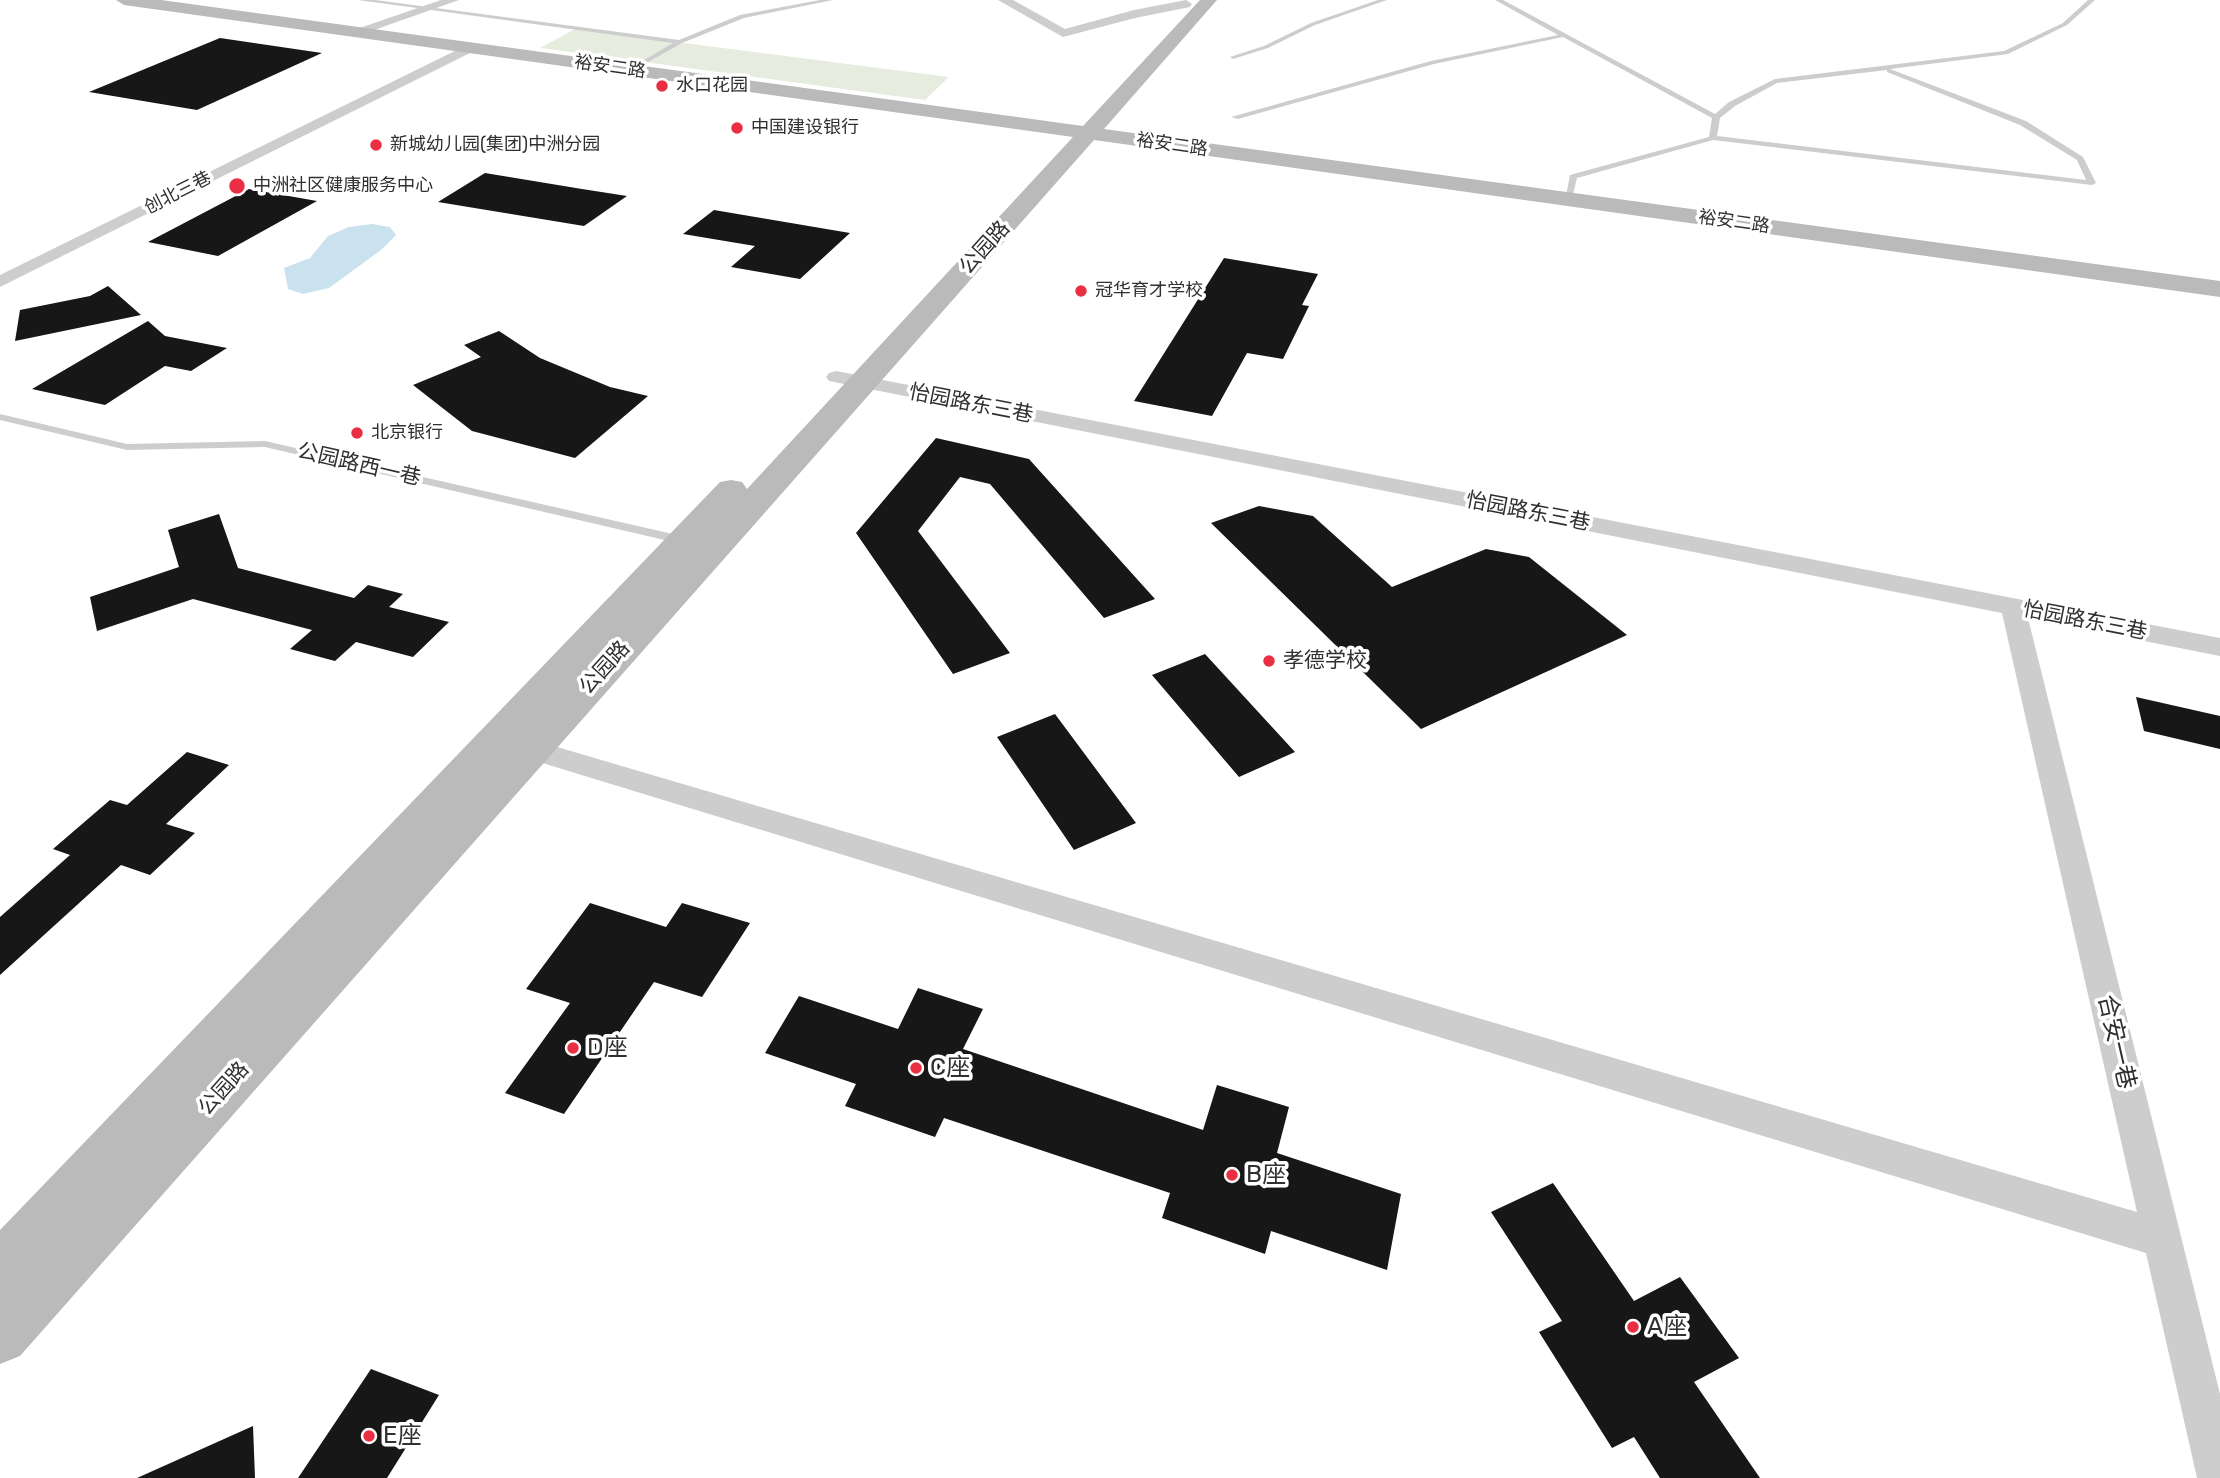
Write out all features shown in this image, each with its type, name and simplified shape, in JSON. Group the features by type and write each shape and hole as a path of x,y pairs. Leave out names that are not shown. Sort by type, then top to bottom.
{"main road":[{"name":"裕安二路","path":"124,0 641,64 1082,128"},
{"name":"裕安二路","path":"172,0 469,48 1569,195 2220,289"},
{"name":"公园路","path":"0,1336 531,749 699,544 1082,128 1181,3"},
{"name":"裕安二路","path":"1569,195 2220,279"},
{"name":"公园路","path":"0,1269 497,739 699,544"}],"street":[{"path":"361,29 453,0"},
{"path":"1004,0 1063,33 1181,3"},
{"name":"创北三巷","path":"0,282 469,48"},
{"name":"怡园路东三巷","path":"849,380 2220,647"},
{"name":"合安一巷","path":"2013,607 2219,1478"},
{"path":"497,739 2163,1239"}],"lane":[{"path":"361,0 680,42"},
{"path":"641,64 680,42 742,16 830,0"},
{"path":"1233,57 1266,47 1313,24 1384,0"},
{"path":"1498,0 1716,117"},
{"path":"1713,138 1716,117 1732,104 1775,81 1805,75 1884,69 2006,53 2064,24 2092,0"},
{"path":"1235,117 1433,62 1565,35"},
{"path":"1569,195 1573,177 1713,138 2092,183 2080,159 2023,123 1884,69"},
{"name":"公园路西一巷","path":"0,417 127,447 265,444 699,544"}],"green space":[{"path":"575,29 949,77 925,100 540,48"}],"water":[{"path":"372,224 390,227 396,235 381,250 329,288 303,294 288,289 284,268 310,258 328,236 349,227"}],"building":[{"path":"220,38 322,53 197,110 89,92"},
{"path":"485,173 627,196 584,226 438,202"},
{"path":"249,189 317,201 218,256 148,242"},
{"path":"714,210 850,233 800,279 731,267 755,246 683,234"},
{"path":"1224,258 1318,274 1302,305 1309,306 1283,359 1247,353 1212,416 1134,401"},
{"path":"108,286 141,315 15,341 20,310 90,296"},
{"path":"148,321 165,336 227,348 191,371 165,366 105,405 32,389"},
{"path":"499,331 540,358 610,387 648,396 575,458 472,431 413,385 481,357 464,345"},
{"path":"936,438 1029,459 1155,599 1104,618 990,484 960,477 918,531 1010,653 953,674 856,533"},
{"path":"1259,506 1313,516 1392,587 1486,549 1529,557 1627,635 1421,729 1211,523"},
{"path":"219,514 238,568 354,598 368,585 403,594 389,607 449,622 413,657 356,642 335,661 290,649 312,630 193,599 97,631 90,597 179,567 168,530"},
{"path":"1205,654 1295,752 1239,777 1152,675"},
{"path":"2136,697 2220,716 2220,749 2144,731"},
{"path":"1055,714 1136,823 1074,850 997,737"},
{"path":"187,752 229,765 166,824 195,833 150,875 121,865 0,975 0,917 70,855 53,849 110,800 127,805"},
{"name":"D座","path":"590,903 666,927 682,903 750,923 702,997 654,982 564,1114 505,1093 570,1003 526,989"},
{"path":"918,988 983,1009 963,1049 1203,1130 1217,1085 1289,1107 1277,1153 1401,1194 1387,1270 1271,1231 1265,1254 1162,1218 1170,1193 944,1118 935,1137 845,1106 856,1084 765,1053 799,996 898,1029"},
{"name":"A座","path":"1553,1183 1634,1301 1680,1277 1739,1358 1694,1382 1760,1478 1660,1478 1634,1437 1612,1448 1539,1332 1562,1321 1491,1212"},
{"name":"E座","path":"371,1369 439,1395 387,1478 298,1478"},
{"path":"253,1426 255,1478 137,1478"}],"place":[{"name":"水口花园","path":"662,86"},
{"name":"中国建设银行","path":"737,128"},
{"name":"新城幼儿园(集团)中洲分园","path":"376,145"},
{"name":"中洲社区健康服务中心","path":"237,186"},
{"name":"冠华育才学校","path":"1081,291"},
{"name":"北京银行","path":"357,433"},
{"name":"孝德学校","path":"1269,661"},
{"name":"D座","path":"573,1048"},
{"name":"C座","path":"916,1068"},
{"name":"B座","path":"1232,1175"},
{"name":"A座","path":"1633,1327"},
{"name":"E座","path":"369,1436"}]}
